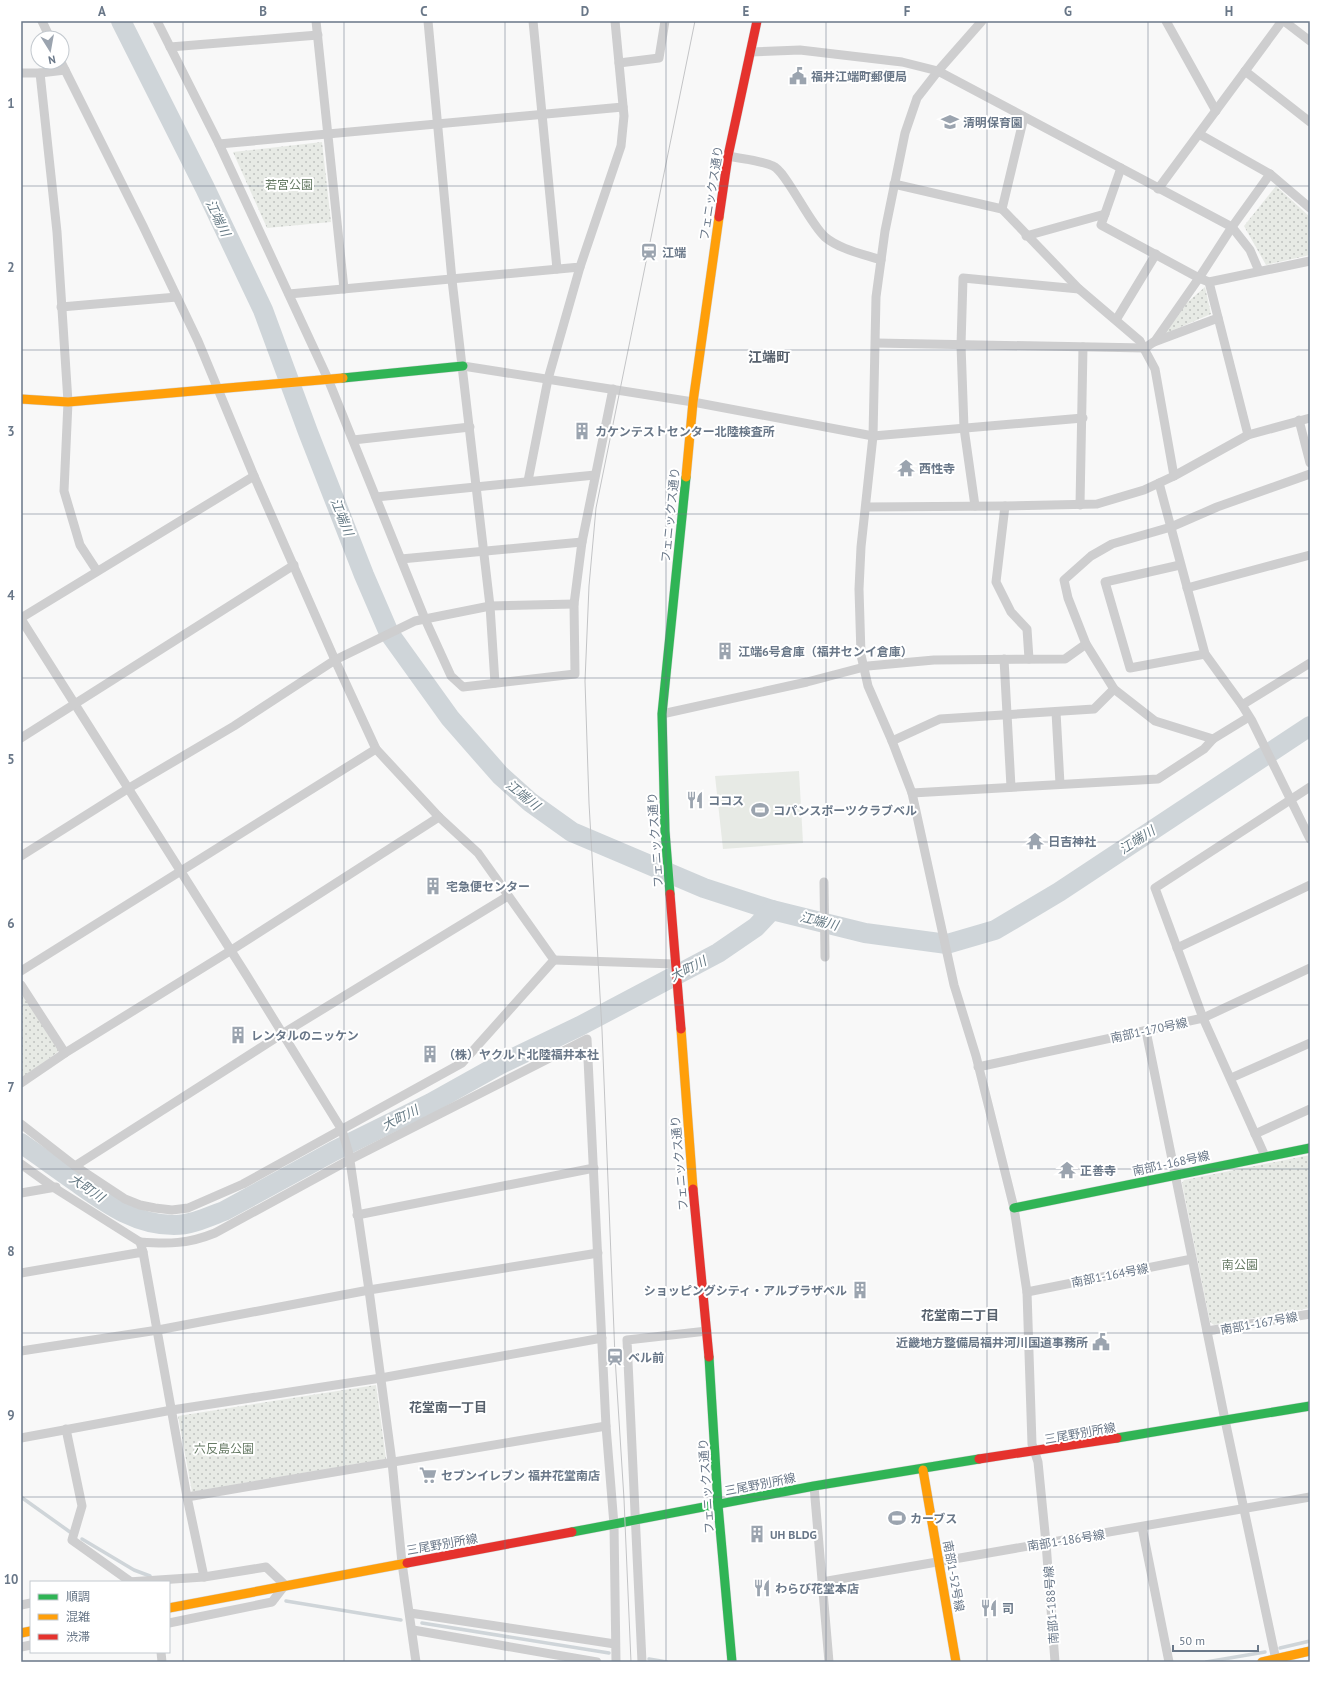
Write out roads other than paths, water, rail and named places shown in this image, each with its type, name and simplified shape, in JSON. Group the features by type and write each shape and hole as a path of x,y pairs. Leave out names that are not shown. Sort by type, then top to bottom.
{"main road":[{"name":"フェニックス通り","path":"732,1662 718,1505 708,1331 699,1260 665,831 662,714 693,402 728,156 757,21"},
{"path":"21,399 68,402 237,389 313,380 463,366"},
{"name":"南部1-168号線","path":"1014,1208 1310,1148"},
{"name":"三尾野別所線","path":"170,1608 814,1486 923,1470 1015,1453 1036,1452 1310,1406"},
{"name":"南部1-52号線","path":"923,1470 956,1662"},
{"path":"1262,1662 1310,1651"}],"street":[{"path":"157,21 219,144 328,379 425,619 452,676 463,687 575,674 574,604 582,542 613,389"},
{"path":"316,21 344,289"},
{"path":"428,21 452,280 490,606 495,683"},
{"path":"533,21 556,269"},
{"path":"528,481 548,379 580,267 621,146 623,107 615,21"},
{"path":"619,63 659,58 666,21"},
{"name":"南部1-188号線","path":"982,21 938,71 917,98 905,133 894,184 876,298 873,436 859,589 861,655 874,702 892,741 912,793 953,980 978,1067 1014,1208 1027,1292 1032,1444 1036,1452 1046,1543 1055,1662"},
{"path":"1166,21 1216,111"},
{"path":"1158,190 1283,21 1310,41"},
{"path":"170,47 318,35"},
{"path":"750,52 800,50 902,62 938,71 1120,168 1158,190 1232,227 1250,250 1259,271"},
{"path":"21,73 40,73 50,70"},
{"path":"65,70 177,297 254,476 294,565 339,659 376,749 440,817 478,853 554,960"},
{"path":"1245,71 1310,122"},
{"path":"40,73 57,232 68,402 64,491 80,545 97,571"},
{"path":"219,144 623,107"},
{"path":"1002,209 1024,117"},
{"path":"1199,134 1270,174 1310,208"},
{"path":"728,156 774,166 785,179 808,217 824,237 837,244 881,260"},
{"path":"1120,168 1101,225 1199,278 1209,282 1310,261"},
{"path":"1153,342 1270,174"},
{"path":"894,184 1002,209 1078,289 1116,320 1145,348 1156,369 1174,476"},
{"path":"1026,236 1105,214"},
{"path":"1116,320 1156,254"},
{"path":"289,294 580,267"},
{"path":"975,506 964,428 961,345 963,278 1078,289"},
{"path":"1209,282 1248,435"},
{"path":"62,307 177,297"},
{"path":"876,343 1145,348 1153,342 1218,318"},
{"path":"1080,505 1083,418 1083,347"},
{"path":"463,366 693,402 873,436 1083,418"},
{"path":"866,507 1097,504 1144,490 1174,476 1248,435 1310,418"},
{"path":"1299,420 1310,463"},
{"path":"353,440 470,427"},
{"path":"1213,739 1155,721 1114,689 1086,644 1068,598 1064,580 1091,556 1112,544 1171,526 1310,474"},
{"path":"376,497 595,475"},
{"path":"254,476 21,618 129,788 343,1133 349,1157 369,1290 392,1462 402,1563 413,1630 416,1662"},
{"path":"1159,483 1205,654 1242,705 1256,729 1310,839"},
{"path":"1005,506 996,582 1011,612 1027,629 1029,659"},
{"path":"401,559 582,542"},
{"path":"1188,588 1310,555"},
{"path":"21,738 294,565"},
{"path":"1180,565 1105,582 1130,668 1205,654"},
{"path":"21,856 129,788 234,726 339,659 416,621 490,606 574,604"},
{"path":"662,714 868,666 934,660 1065,659 1086,644"},
{"path":"1004,659 1011,787"},
{"path":"1242,705 1310,663"},
{"path":"892,741 940,719 1094,709 1114,689"},
{"path":"1056,712 1060,784"},
{"path":"912,793 1158,779 1204,749 1213,739 1249,717"},
{"path":"21,970 376,749"},
{"path":"1265,1156 1203,1018 1155,888 1310,787"},
{"path":"21,1083 65,1053 230,951 440,817"},
{"path":"824,882 825,956"},
{"path":"1177,948 1310,885"},
{"path":"75,1166 282,1034 508,896"},
{"path":"21,1124 75,1166 125,1199 140,1205 172,1210 188,1208 243,1184 343,1133 462,1062 554,960 675,964"},
{"name":"南部1-170号線","path":"978,1067 1203,1018 1310,968"},
{"path":"21,986 65,1053"},
{"path":"1146,1031 1225,1420 1276,1660"},
{"path":"21,1164 140,1242 173,1244 197,1240 215,1233 349,1157 587,1039 606,1426 614,1525 616,1662"},
{"path":"1231,1078 1310,1043"},
{"path":"1255,1134 1310,1109"},
{"path":"357,1215 594,1168"},
{"path":"21,1194 56,1187"},
{"path":"140,1242 158,1330 187,1497 204,1577"},
{"path":"21,1273 143,1252"},
{"path":"21,1351 158,1330 369,1290 598,1253"},
{"name":"南部1-164号線","path":"1027,1292 1192,1259"},
{"name":"南部1-167号線","path":"1207,1331 1310,1314"},
{"path":"642,1662 627,1340 708,1331"},
{"path":"21,1438 172,1410 381,1378 602,1338"},
{"path":"187,1497 606,1426"},
{"path":"66,1429 82,1506 72,1540 130,1581"},
{"path":"814,1486 829,1662"},
{"name":"南部1-186号線","path":"822,1582 1310,1497"},
{"path":"1142,1527 1169,1662"},
{"path":"146,1581 204,1577 266,1567 285,1585 272,1602 170,1623"},
{"path":"410,1612 615,1644"},
{"path":"413,1630 597,1662"}],"waterway":[{"name":"江端川","path":"121,21 205,188 263,310 308,432 364,575 389,633 450,718 500,775 530,802 572,832 704,888 772,910 865,933 947,944 995,930 1059,892 1310,726"},
{"name":"大町川","path":"21,1143 98,1198 134,1217 160,1224 187,1224 224,1211 334,1151 431,1103 499,1065 580,1026 718,953 756,927 772,910"},
{"path":"21,1497 70,1532"},
{"path":"82,1539 134,1570 150,1576"},
{"path":"286,1601 401,1620"},
{"path":"422,1623 609,1653"},
{"path":"1280,1648 1310,1641"},
{"path":"1206,1662 1265,1652"},
{"path":"649,1659 667,1662"}],"tram line":[{"path":"631,1662 624,1499 615,1357 602,1030 589,803 585,681 589,586 596,508 695,21"}],"place":[{"name":"福井江端町郵便局","path":"798,76"},
{"name":"清明保育園","path":"950,122"},
{"name":"江端","path":"649,252"},
{"name":"カケンテストセンター北陸検査所","path":"582,431"},
{"name":"西性寺","path":"906,468"},
{"name":"江端6号倉庫（福井センイ倉庫）","path":"725,651"},
{"name":"ココス","path":"695,800"},
{"name":"コパンスポーツクラブベル","path":"760,810"},
{"name":"日吉神社","path":"1035,841"},
{"name":"宅急便センター","path":"433,886"},
{"name":"レンタルのニッケン","path":"238,1035"},
{"name":"（株）ヤクルト北陸福井本社","path":"430,1054"},
{"name":"正善寺","path":"1067,1170"},
{"name":"ショッピングシティ・アルプラザベル","path":"860,1290"},
{"name":"近畿地方整備局福井河川国道事務所","path":"1101,1342"},
{"name":"ベル前","path":"615,1357"},
{"name":"セブンイレブン 福井花堂南店","path":"428,1475"},
{"name":"カーブス","path":"897,1518"},
{"name":"UH BLDG","path":"757,1534"},
{"name":"わらび花堂本店","path":"762,1588"},
{"name":"司","path":"989,1608"}],"district":[{"name":"江端町","path":"769,357"},
{"name":"花堂南二丁目","path":"960,1315"},
{"name":"花堂南一丁目","path":"448,1407"}],"park label":[{"name":"若宮公園","path":"289,184"},
{"name":"南公園","path":"1240,1264"},
{"name":"六反島公園","path":"224,1448"}]}
